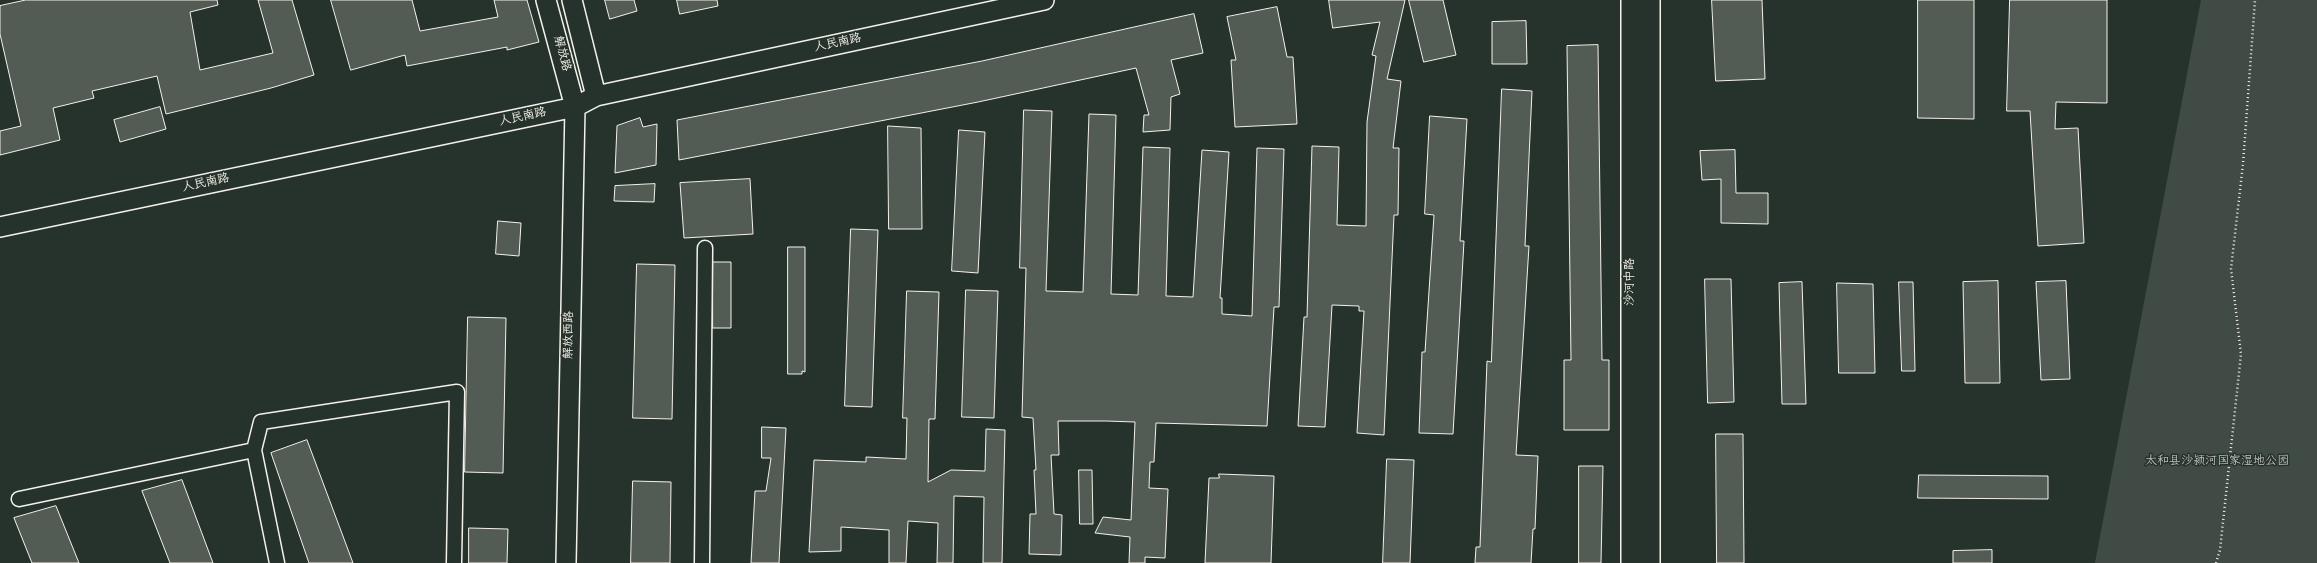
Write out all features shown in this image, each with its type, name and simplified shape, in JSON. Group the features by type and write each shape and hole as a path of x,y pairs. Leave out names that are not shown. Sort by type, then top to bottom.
{"main road":[{"name":"解放路","path":"546,0 575,107"},
{"name":"解放路","path":"572,0 596,96"},
{"name":"人民南路","path":"0,227 575,107 596,96 1044,0"},
{"name":"沙河中路","path":"1631,0 1632,563"},
{"name":"沙河中路","path":"1650,0 1650,563"},
{"name":"解放西路","path":"566,563 575,107"}],"street":[{"path":"702,563 705,248"},
{"path":"277,563 254,450 261,422 457,392 454,563"},
{"path":"19,499 254,450"}],"path":[{"path":"2216,563 2220,550 2241,354 2231,269 2243,164 2255,0"}],"green space":[{"name":"太和县沙颍河国家湿地公园","path":"2201,0 2317,0 2317,563 2095,563"}],"building":[{"path":"26,0 217,0 218,5 190,12 200,70 273,53 258,0 292,0 314,75 271,88 166,114 157,76 92,91 94,98 53,108 60,140 0,155 0,131 21,126 0,34 0,6"},
{"path":"331,0 412,0 420,31 498,17 494,0 527,0 539,42 507,50 507,47 407,66 405,55 351,70"},
{"path":"605,0 634,0 637,11 610,19"},
{"path":"677,0 717,0 718,6 680,14"},
{"path":"1329,0 1405,0 1387,79 1401,81 1393,148 1399,148 1398,215 1394,215 1384,435 1357,433 1364,311 1359,311 1359,306 1332,305 1325,427 1298,426 1304,317 1307,317 1312,146 1339,147 1337,225 1366,226 1367,122 1376,56 1372,55 1380,22 1333,28"},
{"path":"1409,0 1443,0 1456,55 1424,62"},
{"path":"1712,0 1762,0 1765,79 1716,81"},
{"path":"1918,0 1974,0 1974,119 1918,118"},
{"path":"2010,0 2107,0 2107,103 2056,102 2055,129 2078,128 2084,243 2038,246 2030,111 2007,111"},
{"path":"1277,7 1287,57 1293,57 1297,124 1235,127 1231,60 1236,60 1227,17"},
{"path":"1194,14 1203,53 1171,60 1180,94 1171,97 1170,130 1143,132 1144,115 1149,115 1136,68 978,102 679,160 677,120 982,61"},
{"path":"1526,21 1527,64 1492,64 1492,22"},
{"path":"1598,45 1602,360 1609,360 1609,430 1564,430 1564,360 1571,360 1567,46"},
{"path":"1502,89 1532,91 1525,246 1529,246 1516,455 1538,456 1535,529 1533,529 1531,563 1475,563 1476,547 1480,547 1487,361 1491,362"},
{"path":"160,107 166,129 120,142 114,120"},
{"path":"1024,110 1052,111 1046,291 1083,292 1089,114 1116,115 1111,294 1138,295 1143,147 1170,148 1166,296 1193,297 1202,150 1229,152 1220,298 1222,298 1222,314 1252,316 1257,148 1284,149 1279,307 1274,307 1267,426 1156,423 1154,462 1150,462 1149,488 1168,489 1165,558 1145,557 1145,563 1129,563 1130,537 1095,533 1103,517 1131,520 1135,422 1106,421 1058,421 1059,455 1051,455 1054,514 1062,515 1061,555 1029,554 1030,514 1036,514 1034,470 1036,470 1033,418 1022,417 1026,268 1020,268"},
{"path":"1430,116 1467,119 1460,241 1464,241 1453,434 1419,433 1422,352 1425,352 1434,215 1425,214"},
{"path":"640,118 643,127 657,124 656,165 615,173 617,126"},
{"path":"888,126 921,128 922,229 889,229"},
{"path":"959,130 985,132 978,273 952,271"},
{"path":"1735,150 1736,193 1768,193 1768,224 1721,223 1721,179 1702,180 1700,151"},
{"path":"750,179 753,234 684,238 680,183"},
{"path":"655,184 654,202 614,201 615,186"},
{"path":"498,221 521,223 519,256 496,254"},
{"path":"851,229 878,230 872,407 845,406"},
{"path":"788,247 805,247 805,372 802,371 802,374 788,374"},
{"path":"713,262 731,262 731,328 713,328"},
{"path":"637,264 675,265 672,419 633,418"},
{"path":"1705,279 1731,279 1734,402 1708,403"},
{"path":"1998,281 2000,383 1965,383 1963,282"},
{"path":"2066,281 2070,379 2041,380 2036,282"},
{"path":"1802,282 1806,404 1782,404 1779,283"},
{"path":"1899,282 1913,282 1915,371 1902,371"},
{"path":"1837,283 1873,284 1875,373 1839,373"},
{"path":"966,290 998,291 994,418 962,417"},
{"path":"907,291 939,292 935,419 929,419 928,482 951,470 985,471 986,429 1005,430 1002,563 983,563 984,497 954,496 953,563 937,563 938,523 908,521 906,563 889,563 889,530 841,527 841,551 809,552 814,460 866,462 866,457 906,459 907,418 903,418"},
{"path":"468,317 506,318 503,473 465,472"},
{"path":"762,427 786,428 779,563 751,563 755,491 766,491 771,458 762,458"},
{"path":"1716,434 1743,434 1744,563 1717,563"},
{"path":"307,440 353,563 309,563 271,453"},
{"path":"1387,459 1414,460 1410,563 1383,563"},
{"path":"1579,466 1603,466 1601,563 1579,563"},
{"path":"1079,470 1092,470 1093,524 1080,524"},
{"path":"1219,474 1274,476 1271,563 1205,563 1209,478 1219,478"},
{"path":"1919,475 2048,476 2048,499 1918,498"},
{"path":"182,480 213,563 170,563 142,491"},
{"path":"633,481 671,482 670,563 631,563"},
{"path":"56,506 79,563 32,563 14,518"},
{"path":"469,528 508,529 507,563 469,563"},
{"path":"1992,550 1992,563 1953,563 1953,551"}]}
